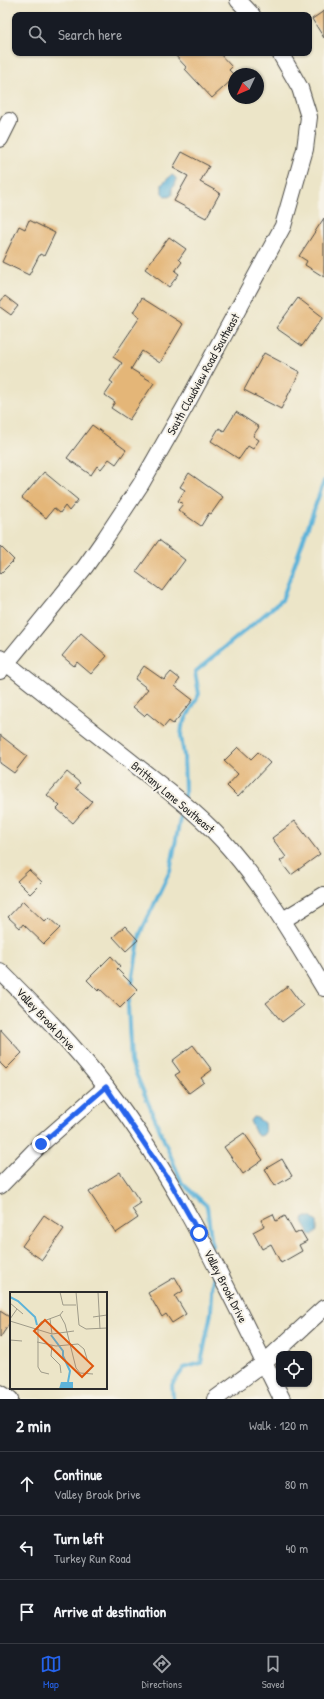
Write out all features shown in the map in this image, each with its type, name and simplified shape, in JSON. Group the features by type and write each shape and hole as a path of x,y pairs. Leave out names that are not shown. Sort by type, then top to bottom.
{"street":[{"path":"238,0 249,12"},
{"name":"South Cloudview Road Southeast","path":"2,664 85,567 141,484 186,405 283,226 305,149 309,118 300,88 282,56"},
{"path":"0,139 10,121"},
{"name":"Brittany Lane Southeast","path":"2,664 194,812 230,849 283,920 324,988"},
{"path":"283,920 324,895"},
{"name":"Valley Brook Drive","path":"0,971 64,1036 106,1087 180,1199 282,1399"},
{"path":"0,1186 41,1144 106,1087"},
{"path":"215,1399 264,1363 324,1308"},
{"path":"0,1393 10,1399"}],"water":[{"path":"172,175 176,178 176,183 172,188 172,195 168,197 162,193 162,184"},
{"path":"253,1117 264,1123 265,1132 263,1135 259,1136 256,1134 250,1121"},
{"path":"310,1217 317,1222 317,1230 313,1235 309,1234 304,1223 303,1219"}],"building":[{"path":"324,11 324,38 312,19"},
{"path":"176,56 222,56 232,67 228,68 228,83 212,98 185,69 186,67"},
{"path":"182,152 209,166 200,182 220,193 206,218 174,201 188,176 173,168"},
{"path":"324,218 324,277 305,265 307,261 299,256"},
{"path":"29,220 55,233 44,256 40,254 29,275 2,262 19,226 25,229"},
{"path":"169,237 186,249 179,259 182,262 175,271 179,274 169,287 145,269"},
{"path":"5,296 18,306 11,315 0,307 0,302"},
{"path":"142,298 183,324 160,363 142,351 131,369 154,383 129,420 111,408 115,402 105,395 113,383 110,381 122,363 113,357 140,317 133,312"},
{"path":"298,298 323,317 302,346 276,328"},
{"path":"264,353 300,372 281,409 244,390"},
{"path":"236,412 259,427 253,436 259,440 253,449 248,446 239,459 211,441 219,428 224,431"},
{"path":"92,425 126,450 116,464 109,459 101,469 97,466 91,475 67,458"},
{"path":"44,472 78,500 69,511 65,506 60,513 54,508 46,518 22,498"},
{"path":"189,473 223,497 211,514 209,513 201,526 178,510 183,504 178,501 185,490 180,487"},
{"path":"159,540 185,560 162,591 136,572"},
{"path":"0,546 14,560 0,574"},
{"path":"81,633 107,656 91,674 77,662 74,666 62,656"},
{"path":"144,666 164,680 171,672 180,679 175,686 193,700 173,724 169,721 164,727 147,713 144,716 133,707 148,689 135,679"},
{"path":"0,735 27,756 14,773 0,763"},
{"path":"238,747 251,759 258,752 270,763 238,797 227,786 238,774 224,761"},
{"path":"67,772 80,783 76,788 92,801 73,823 57,809 60,806 47,795"},
{"path":"295,821 320,854 291,875 280,861 286,857 272,838"},
{"path":"29,870 42,882 30,894 17,881"},
{"path":"23,901 45,922 49,918 60,928 44,944 23,924 20,928 8,917"},
{"path":"125,926 138,940 126,951 113,937"},
{"path":"111,956 120,966 117,969 138,990 120,1008 100,989 98,991 87,980"},
{"path":"288,986 303,1006 282,1022 266,1003"},
{"path":"0,1029 22,1053 6,1069 0,1063"},
{"path":"193,1045 212,1070 201,1078 204,1082 189,1093 175,1075 180,1072 172,1061"},
{"path":"244,1133 263,1160 243,1174 224,1147"},
{"path":"282,1159 292,1176 275,1186 265,1169"},
{"path":"120,1172 141,1203 132,1209 138,1218 116,1233 89,1192"},
{"path":"273,1214 276,1221 285,1216 295,1234 301,1231 307,1241 299,1245 302,1251 281,1263 271,1244 262,1249 253,1232 264,1226 261,1220"},
{"path":"44,1215 64,1229 42,1260 22,1246"},
{"path":"175,1277 183,1291 175,1296 186,1314 172,1323 166,1314 162,1317 148,1293"},
{"path":"0,1311 10,1317 10,1323 0,1338"}],"waterway":[{"path":"183,799 185,792 184,756 181,736 182,726 199,694 195,672 282,600 324,481"},
{"path":"182,808 170,871 140,934 128,1007 131,1062 182,1183 207,1206 212,1246"},
{"path":"173,1399 172,1385 184,1368 201,1363 211,1313 213,1273"}],"route":[{"path":"41,1144 106,1087 169,1180 199,1233"}]}
